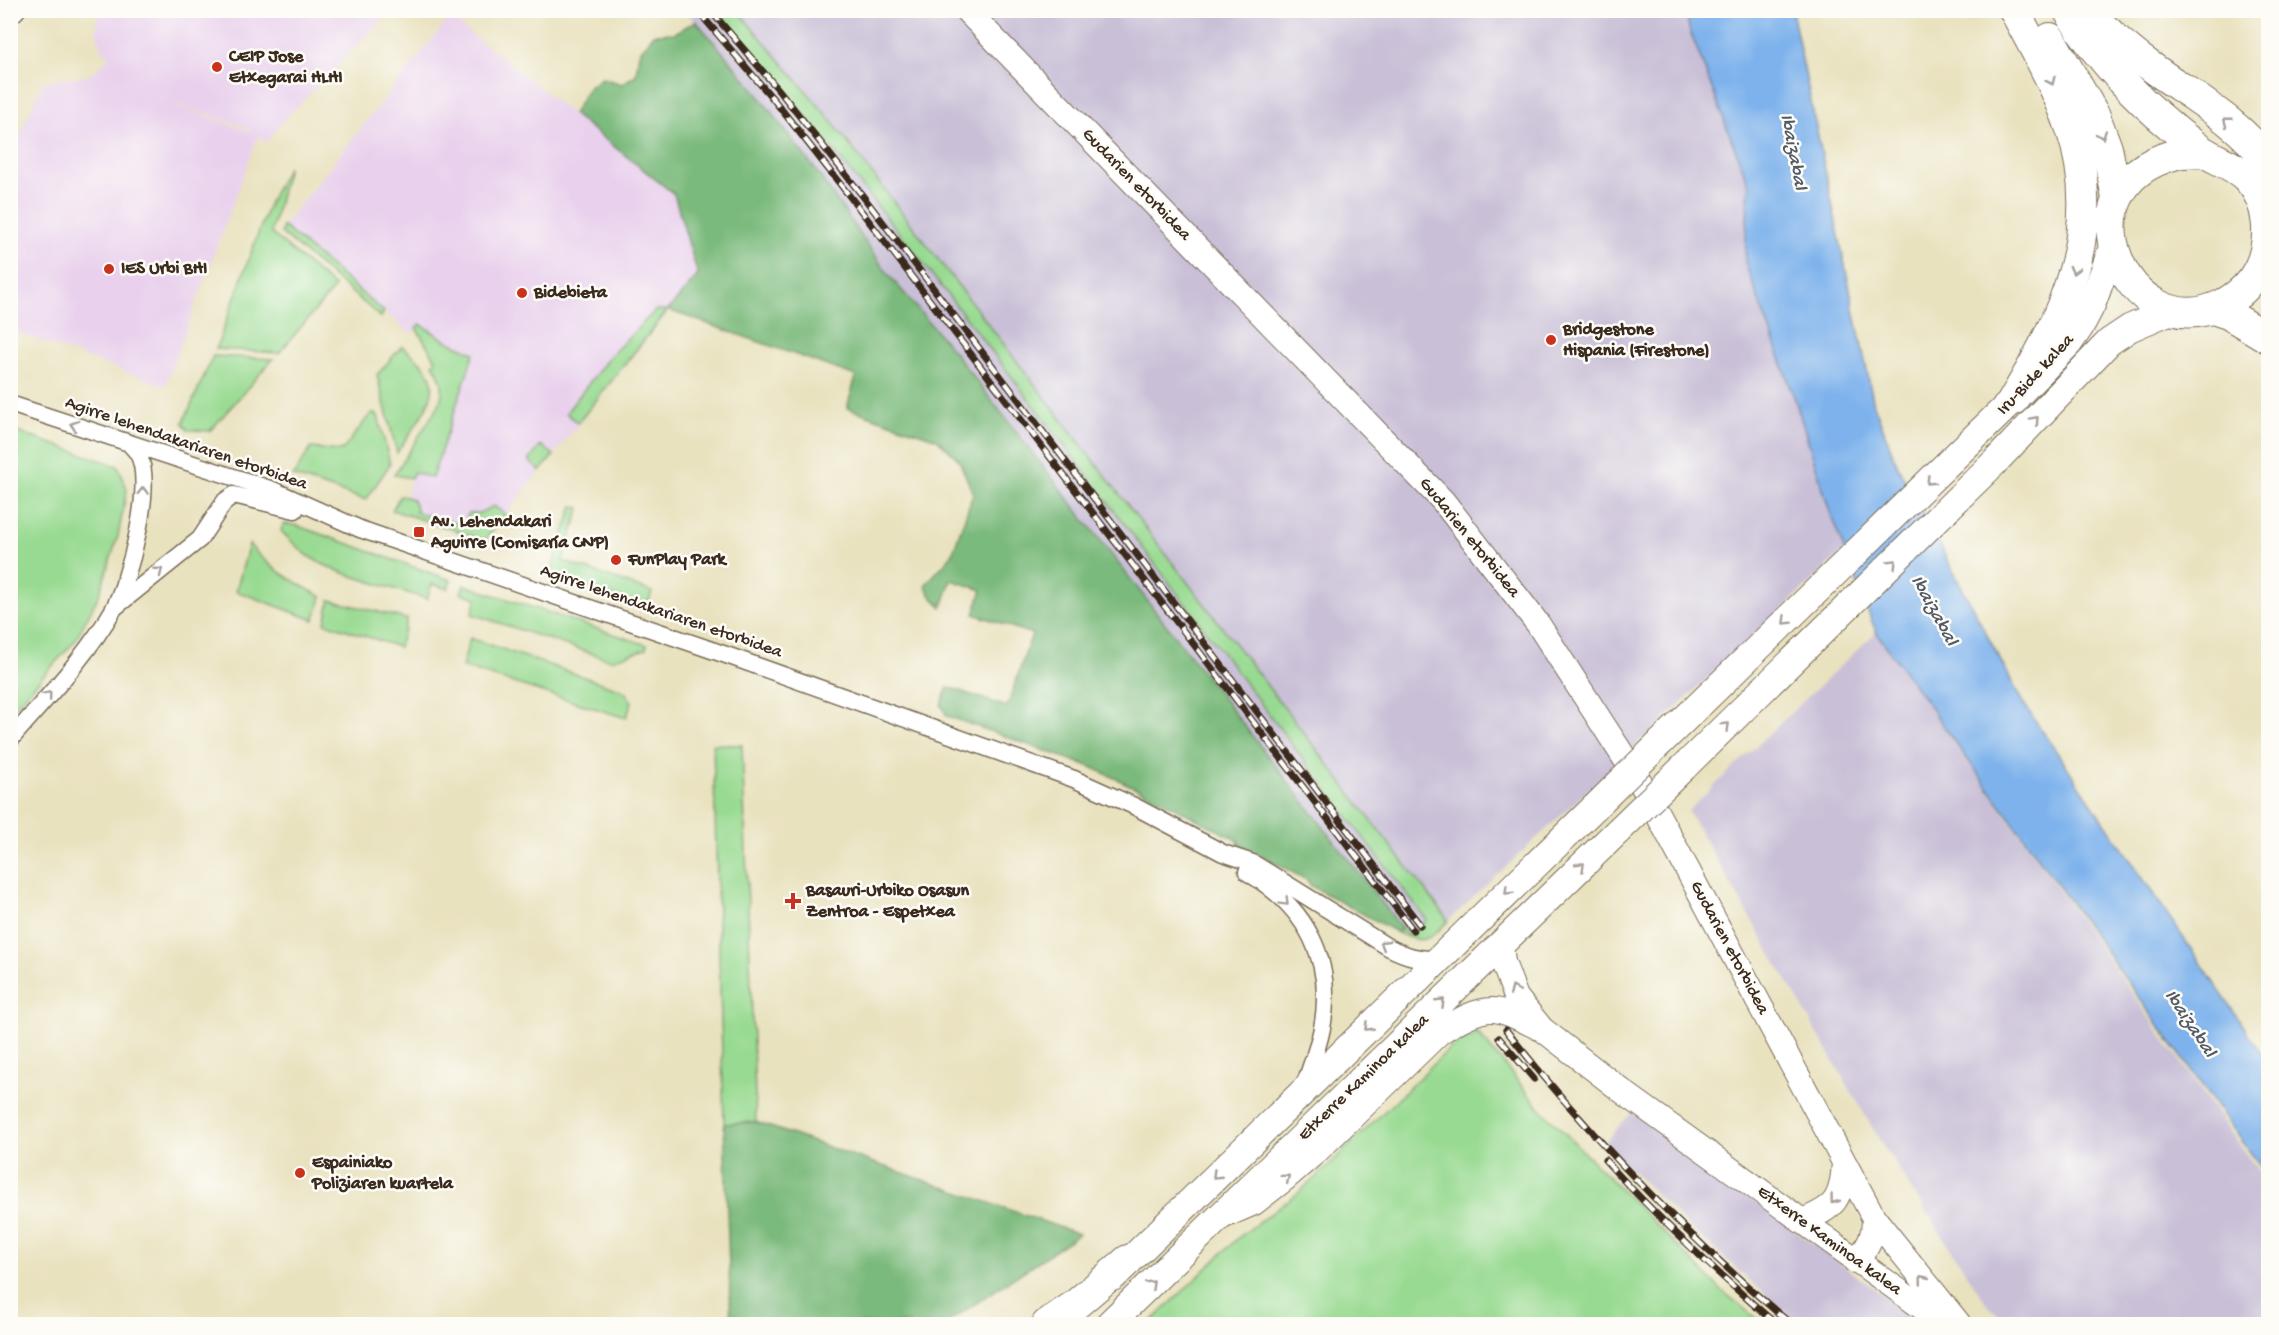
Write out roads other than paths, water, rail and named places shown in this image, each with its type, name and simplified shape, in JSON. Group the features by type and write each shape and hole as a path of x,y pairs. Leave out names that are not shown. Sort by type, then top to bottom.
{"highway":[{"path":"2013,400 2058,319 2075,270 2083,219 2080,165 2071,130 2049,75 2014,10"},
{"path":"2032,10 2095,116 2107,148 2117,198 2112,223 2112,249 2122,271 2135,289 2152,301 2172,310 2195,313 2213,309 2233,299 2248,284 2259,268 2268,243 2268,224 2260,197 2248,178 2226,162 2204,152 2161,119 2121,81 2084,35 2068,10"},
{"path":"2086,10 2111,36 2236,128 2268,162"},
{"path":"2117,198 2132,177 2152,162 2175,154 2204,152"},
{"path":"2213,309 2228,314 2268,338"},
{"path":"1047,1324 1075,1305 1128,1260"}],"main road":[{"name":"Iru-Bide kalea","path":"1660,743 1972,441 2069,343 2092,304 2112,249"},
{"name":"Etxerre Kaminoa kalea","path":"1108,1324 1219,1219 1851,604 1995,462 2109,342 2130,328 2172,310"},
{"name":"Etxerre Kaminoa kalea","path":"1069,1324 1128,1260 1660,743"}],"street":[{"path":"10,17 17,10"},
{"name":"Gudarien etorbidea","path":"966,10 1443,501 1538,624 1642,785 1874,1218 1959,1324"},
{"name":"Agirre lehendakariaren etorbidea","path":"10,404 273,490 360,529 732,657 1064,775 1134,806 1223,853 1253,863 1388,947 1408,957 1423,960 1439,959"},
{"path":"114,608 139,531 143,502 143,474 139,455 130,444"},
{"path":"212,470 225,491 225,501"},
{"path":"10,740 87,647 114,608 200,539 225,501 234,495 360,529"},
{"name":"Agirre lehendakariaren etorbidea","path":"1223,853 1235,865 1261,880 1291,907 1313,939 1322,961 1325,1005 1322,1029 1303,1090"},
{"path":"1502,944 1503,962 1516,997 1542,1029"},
{"path":"1219,1219 1254,1203 1286,1178 1439,1033 1453,1023 1478,1013 1498,1010 1542,1029"},
{"name":"Etxerre Kaminoa kalea","path":"1542,1029 1626,1094 1945,1324"},
{"path":"1801,1221 1827,1209 1840,1195 1844,1162"},
{"path":"1856,1261 1868,1249 1874,1234 1874,1218"}],"water":[{"name":"Ibaizabal","path":"1686,11 1792,11 1874,405 1898,467 2022,701 2268,1062 2268,1177 1876,632 1831,515 1796,402 1745,262 1749,185 1689,28"}],"railway":[{"path":"697,10 774,100 855,203 1413,930"},
{"path":"710,10 778,89 862,195 1420,925"},
{"path":"1506,1030 1572,1109 1641,1184 1714,1256 1791,1324"},
{"path":"1499,1038 1534,1079"},
{"path":"1605,1160 1688,1245 1776,1324"}],"place":[{"name":"CEIP Jose Etxegarai HLHI","path":"217,67"},
{"name":"IES Urbi BHI","path":"109,269"},
{"name":"Bidebieta","path":"522,293"},
{"name":"Bridgestone Hispania (Firestone)","path":"1551,340"},
{"name":"Av. Lehendakari Aguirre (Comisaría CNP)","path":"419,532"},
{"name":"FunPlay Park","path":"616,560"},
{"name":"Basauri-Urbiko Osasun Zentroa - Espetxea","path":"793,901"},
{"name":"Espainiako Poliziaren kuartela","path":"300,1173"}]}
